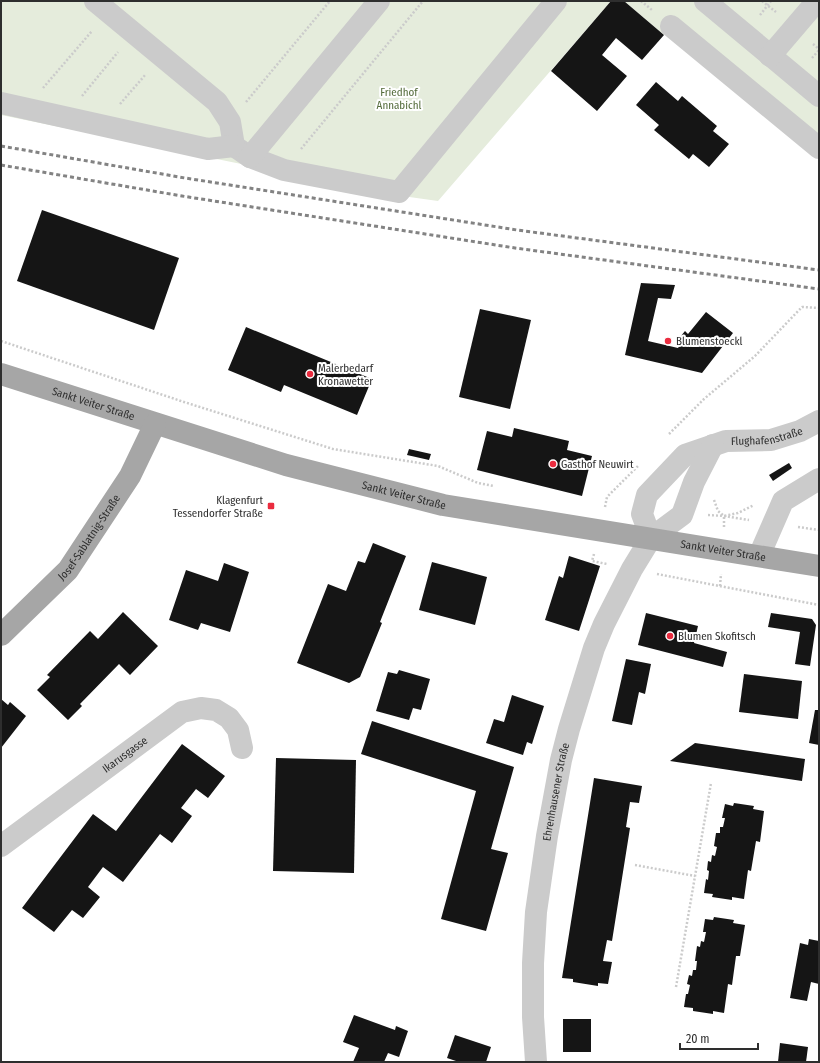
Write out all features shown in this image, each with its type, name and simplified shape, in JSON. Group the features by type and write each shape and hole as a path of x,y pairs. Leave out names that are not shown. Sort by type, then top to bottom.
{"main road":[{"name":"Sankt Veiter Straße","path":"1,374 286,465 443,504 592,530 651,538 819,566"},
{"name":"Josef-Sablatnig-Straße","path":"1,635 68,570 130,476 155,424"}],"street":[{"path":"242,152 379,1"},
{"path":"1,103 208,149 242,152 284,170 399,192 556,1"},
{"path":"705,1 819,96"},
{"path":"770,56 817,1"},
{"path":"101,6 217,102 230,122 242,152"},
{"path":"671,26 819,148"},
{"name":"Flughafenstraße","path":"642,514 646,495 685,455 726,441 771,440 800,431 819,420"},
{"path":"642,514 651,538 682,515 694,482 713,445"},
{"path":"759,556 783,501 819,479"},
{"name":"Ehrenhausener Straße","path":"536,1062 533,1017 533,963 536,912 562,760 569,729 594,648 604,624 632,569 651,538"},
{"name":"Ikarusgasse","path":"1,846 182,712 201,708 216,710 229,718 238,730 242,748"}],"path":[{"path":"230,122 330,1"},
{"path":"284,170 423,1"},
{"path":"25,109 101,6"},
{"path":"65,117 134,33"},
{"path":"102,126 161,56"},
{"path":"1,341 184,402 333,449 438,466 478,483 501,488"},
{"path":"712,496 718,511 724,516 738,513 756,504"},
{"path":"604,509 642,514"},
{"path":"632,569 819,604"},
{"path":"676,987 711,783"},
{"path":"635,865 695,876"}],"green space":[{"name":"Friedhof Annabichl","path":"1,1 611,1 438,201 352,189 251,166 1,115"},
{"path":"624,1 819,1 819,139 676,19 664,35"}],"building":[{"path":"611,1 624,1 664,35 642,60 616,38 602,55 627,76 597,111 551,71"},
{"path":"656,82 678,101 682,96 717,126 713,131 729,144 709,167 693,154 689,159 654,130 659,125 636,105"},
{"path":"42,210 179,258 154,330 17,281"},
{"path":"641,283 675,285 671,299 658,298 648,341 678,348 680,345 676,342 685,331 688,334 706,312 733,333 702,373 625,355"},
{"path":"480,309 531,320 510,409 459,397"},
{"path":"246,327 372,379 357,415 284,385 281,392 228,370"},
{"path":"514,428 569,441 567,450 592,456 582,496 477,470 487,431 512,437"},
{"path":"409,449 431,454 429,460 407,455"},
{"path":"789,463 792,468 773,481 769,475"},
{"path":"373,543 406,556 380,622 382,623 360,677 349,683 297,663 328,584 346,591 358,561 365,563"},
{"path":"569,556 600,566 579,631 545,620 559,576 563,578"},
{"path":"432,562 487,577 475,625 419,610"},
{"path":"224,563 249,572 230,632 201,623 198,630 169,620 186,570 218,581"},
{"path":"123,612 158,646 130,675 119,664 80,704 82,706 68,720 37,690 50,677 47,675 90,631 98,639"},
{"path":"646,613 698,626 694,643 727,652 723,667 638,645"},
{"path":"771,613 812,619 816,625 810,666 795,664 800,632 768,627"},
{"path":"626,659 651,664 645,694 639,692 632,725 612,721"},
{"path":"399,670 430,679 421,710 413,708 409,720 376,711 388,672 397,674"},
{"path":"744,674 802,681 798,719 739,712"},
{"path":"512,695 544,706 532,744 527,742 523,755 486,743 494,719 504,722"},
{"path":"1,699 8,705 10,702 26,716 1,748"},
{"path":"815,710 819,710 819,745 809,743"},
{"path":"372,721 514,767 491,849 508,853 486,931 441,919 476,791 361,754"},
{"path":"695,743 805,759 802,781 670,761"},
{"path":"182,744 225,776 208,798 196,789 181,808 192,816 172,843 160,834 123,882 103,867 88,887 100,897 83,918 72,910 54,932 22,908 93,814 116,831"},
{"path":"276,758 356,760 354,873 273,871"},
{"path":"594,778 642,786 639,803 630,802 626,827 630,828 612,941 607,940 603,961 612,962 608,984 598,983 598,986 573,982 573,979 562,978"},
{"path":"734,803 754,806 753,809 764,811 760,842 756,841 751,871 748,870 744,899 732,897 732,900 712,897 713,894 704,893 706,879 708,880 708,861 711,862 712,855 715,856 717,847 714,846 716,833 720,833 720,827 723,827 725,818 722,818 725,804 733,806"},
{"path":"714,917 734,920 733,923 745,925 740,956 736,956 732,985 728,984 724,1013 713,1011 713,1014 693,1011 693,1008 684,1007 686,994 688,994 690,985 687,984 689,975 692,976 693,970 696,970 697,961 695,961 697,946 700,947 701,941 704,942 706,932 703,932 705,919 713,920"},
{"path":"809,939 819,941 819,984 811,982 807,1001 790,998 800,943 808,945"},
{"path":"354,1015 395,1030 396,1026 408,1031 399,1057 388,1053 384,1062 353,1062 359,1048 343,1042"},
{"path":"563,1019 591,1019 591,1052 563,1052"},
{"path":"455,1035 491,1047 486,1062 459,1062 447,1058"},
{"path":"780,1043 808,1047 806,1062 778,1062"}],"railway":[{"path":"1,146 185,178 517,230 819,270"},
{"path":"1,165 182,196 515,248 819,289"}],"place":[{"name":"Blumenstoeckl","path":"668,341"},
{"name":"Malerbedarf Kronawetter","path":"310,374"},
{"name":"Gasthof Neuwirt","path":"553,464"},
{"name":"Klagenfurt Tessendorfer Straße","path":"271,506"},
{"name":"Blumen Skofitsch","path":"670,636"}]}
